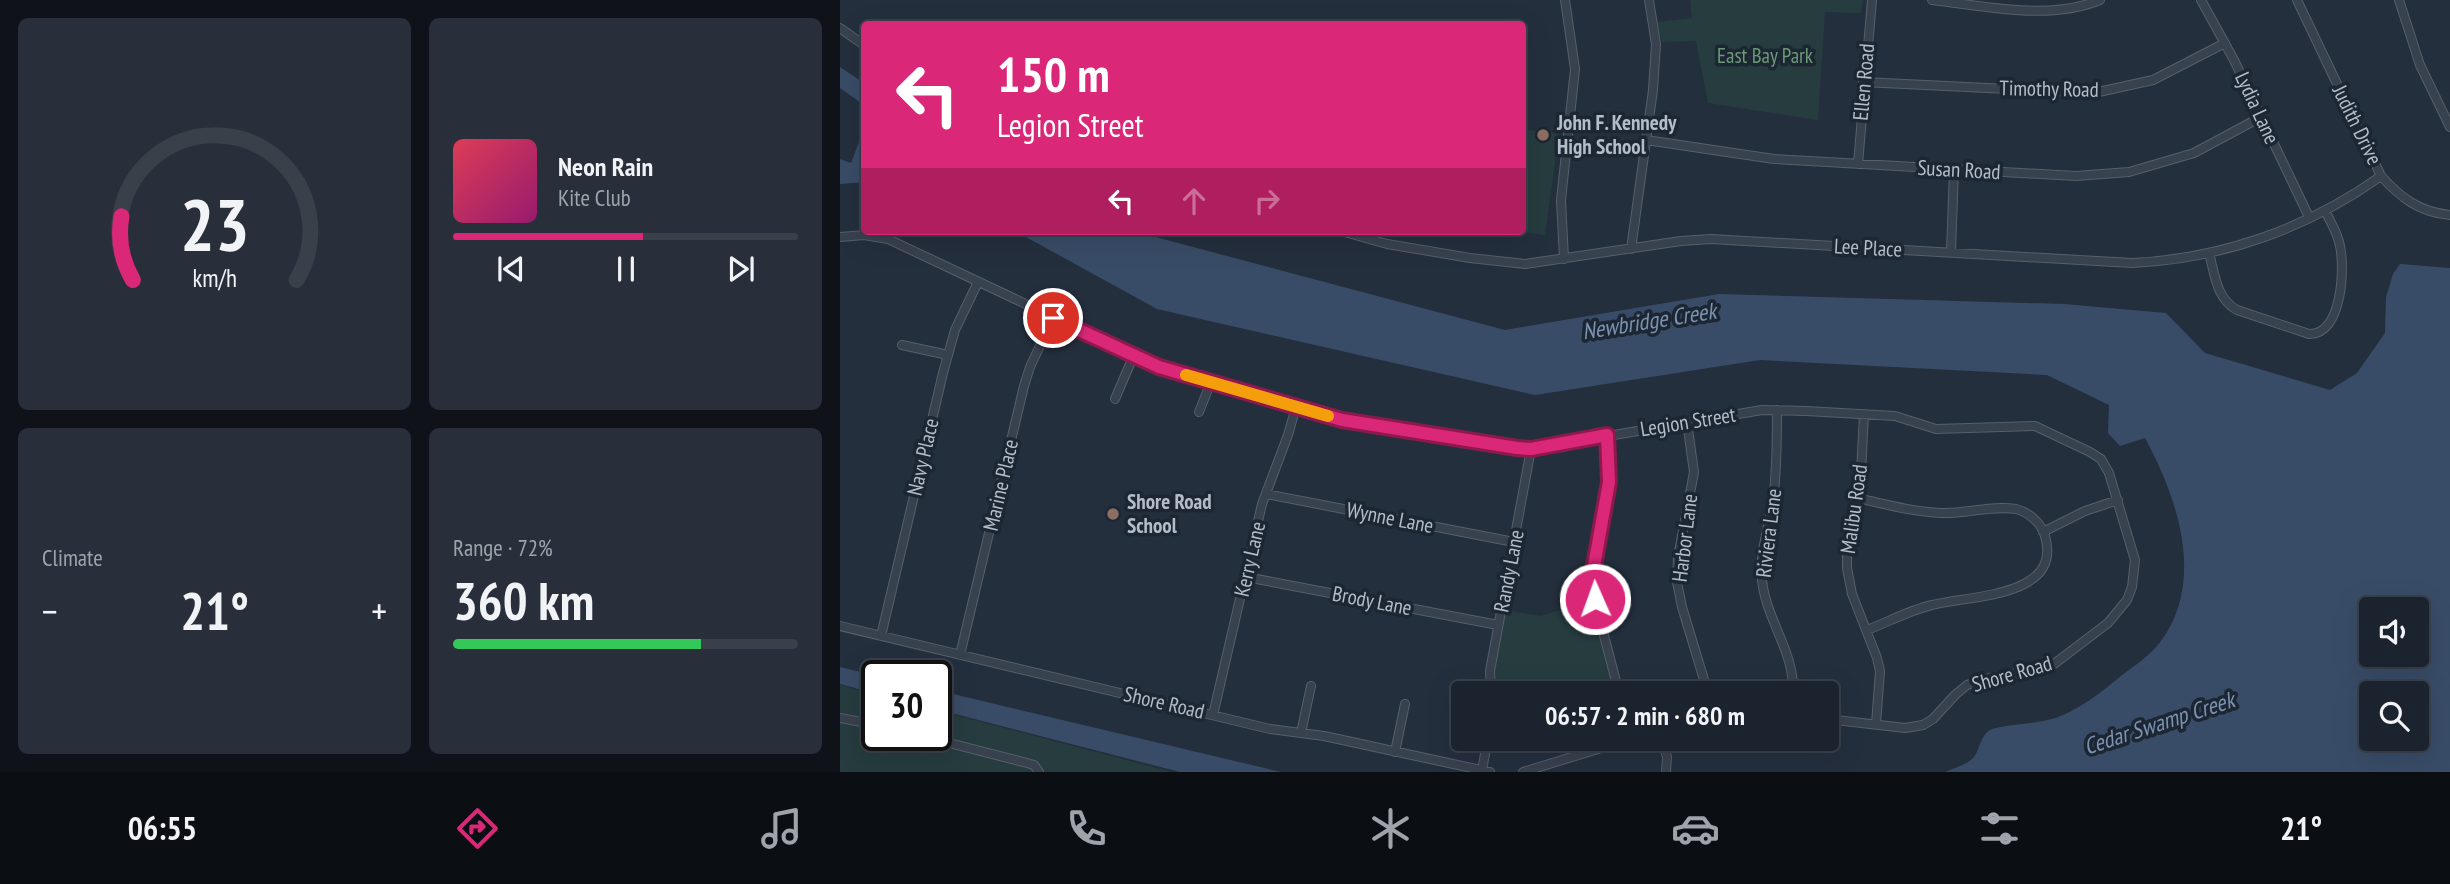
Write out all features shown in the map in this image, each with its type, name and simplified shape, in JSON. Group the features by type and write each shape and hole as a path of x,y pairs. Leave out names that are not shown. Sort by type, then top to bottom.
{"street":[{"path":"1564,259 1561,200 1575,69 1565,0"},
{"path":"1631,248 1653,90 1656,44 1649,0"},
{"name":"Ellen Road","path":"1858,164 1872,0"},
{"path":"1932,0 2036,11 2082,7 2100,0"},
{"name":"Judith Drive","path":"2297,0 2381,176 2399,195 2417,207 2435,214 2450,215"},
{"path":"2399,0 2420,65 2450,127"},
{"name":"Lydia Lane","path":"2203,1 2309,217"},
{"path":"840,28 861,43"},
{"name":"Timothy Road","path":"1864,82 2094,93 2153,80 2225,43"},
{"name":"Susan Road","path":"1646,140 1774,159 2077,176 2129,172 2194,153 2261,117"},
{"path":"1951,252 1954,170"},
{"name":"Lee Place","path":"1355,235 1387,244 1512,264 1711,239 2132,262 2185,258 2264,238 2325,210 2381,176"},
{"path":"2209,253 2219,293 2227,305 2309,334 2319,333 2329,325 2336,309 2342,269 2339,240 2325,210"},
{"name":"Legion Street","path":"840,237 861,234"},
{"name":"Legion Street","path":"869,235 888,239 1133,357 1342,420 1531,449 1762,410 1895,416 1936,429 2017,425 2042,428 2101,459 2118,500"},
{"name":"Navy Place","path":"881,636 948,355 955,330 978,282"},
{"name":"Marine Place","path":"960,655 1024,386 1053,318"},
{"path":"902,345 948,355"},
{"path":"1115,399 1133,357"},
{"path":"1199,412 1211,382"},
{"name":"Kerry Lane","path":"1213,715 1266,494 1296,407"},
{"name":"Riviera Lane","path":"1777,410 1776,477 1763,553 1762,578 1766,602 1791,664 1792,681"},
{"name":"Malibu Road","path":"1864,414 1861,474 1847,550 1847,568 1852,594 1880,671 1876,724"},
{"name":"Harbor Lane","path":"1687,422 1694,472 1678,557 1677,582 1704,681"},
{"path":"1607,435 1609,482 1596,549 1594,587 1616,681"},
{"name":"Randy Lane","path":"1490,681 1498,625 1531,449"},
{"name":"Wynne Lane","path":"1266,494 1514,541"},
{"path":"1857,498 1941,513 2017,509 2030,515 2043,532 2047,554 2043,566 2033,579 2021,586 2006,592 1929,606 1867,630"},
{"path":"2043,532 2118,500"},
{"name":"Shore Road","path":"1839,720 1905,728 1923,725 1933,719 1967,685 2050,667 2108,622 2127,600 2135,572 2133,548 2118,500"},
{"name":"Brody Lane","path":"1246,577 1498,625"},
{"name":"Shore Road","path":"840,626 1270,729 1486,771"},
{"path":"1301,733 1311,686"},
{"path":"1395,752 1405,704"},
{"path":"840,718 861,722"},
{"path":"952,744 1034,765 1039,772"},
{"path":"1486,771 1487,751"},
{"path":"1523,772 1543,769 1597,751"},
{"path":"1665,751 1666,772"}],"green space":[{"name":"East Bay Park","path":"1690,0 1863,0 1861,13 1825,12 1818,120 1708,103 1696,41 1662,42 1657,22 1692,18"},
{"path":"1526,129 1559,134 1545,235 1526,233"},
{"path":"1594,599 1615,681 1492,681 1492,670 1504,610 1541,616"},
{"path":"840,685 861,691 861,751 952,751 952,714 1172,772 840,772"}],"water":[{"path":"840,67 861,81 861,103 840,88"},
{"path":"861,137 861,182 840,184 840,159 851,163"},
{"path":"1022,235 1148,235 1505,330 1719,294 2064,304 2166,313 2205,353 2330,390 2357,373 2385,333 2386,297 2393,274 2400,264 2450,268 2450,772 1945,772 1971,760 1990,730 2042,721 2075,709 2142,660 2161,641 2175,617 2182,592 2184,566 2176,512 2157,461 2145,438 2120,446 2108,433 2109,405 2047,375 1760,360 1535,395 1157,309"},
{"path":"840,667 861,672 861,690 840,684"},
{"path":"952,694 1281,772 1180,772 952,713"}],"slow traffic":[{"path":"1186,375 1328,416"}],"place":[{"name":"John F. Kennedy High School","path":"1543,135"},
{"name":"Shore Road School","path":"1113,514"}],"route":[{"path":"1053,318 1159,367 1342,420 1531,449 1607,435 1609,482 1596,549 1595,599"}],"water label":[{"name":"Newbridge Creek","path":"1649,321"},
{"name":"Cedar Swamp Creek","path":"2159,723"}]}
